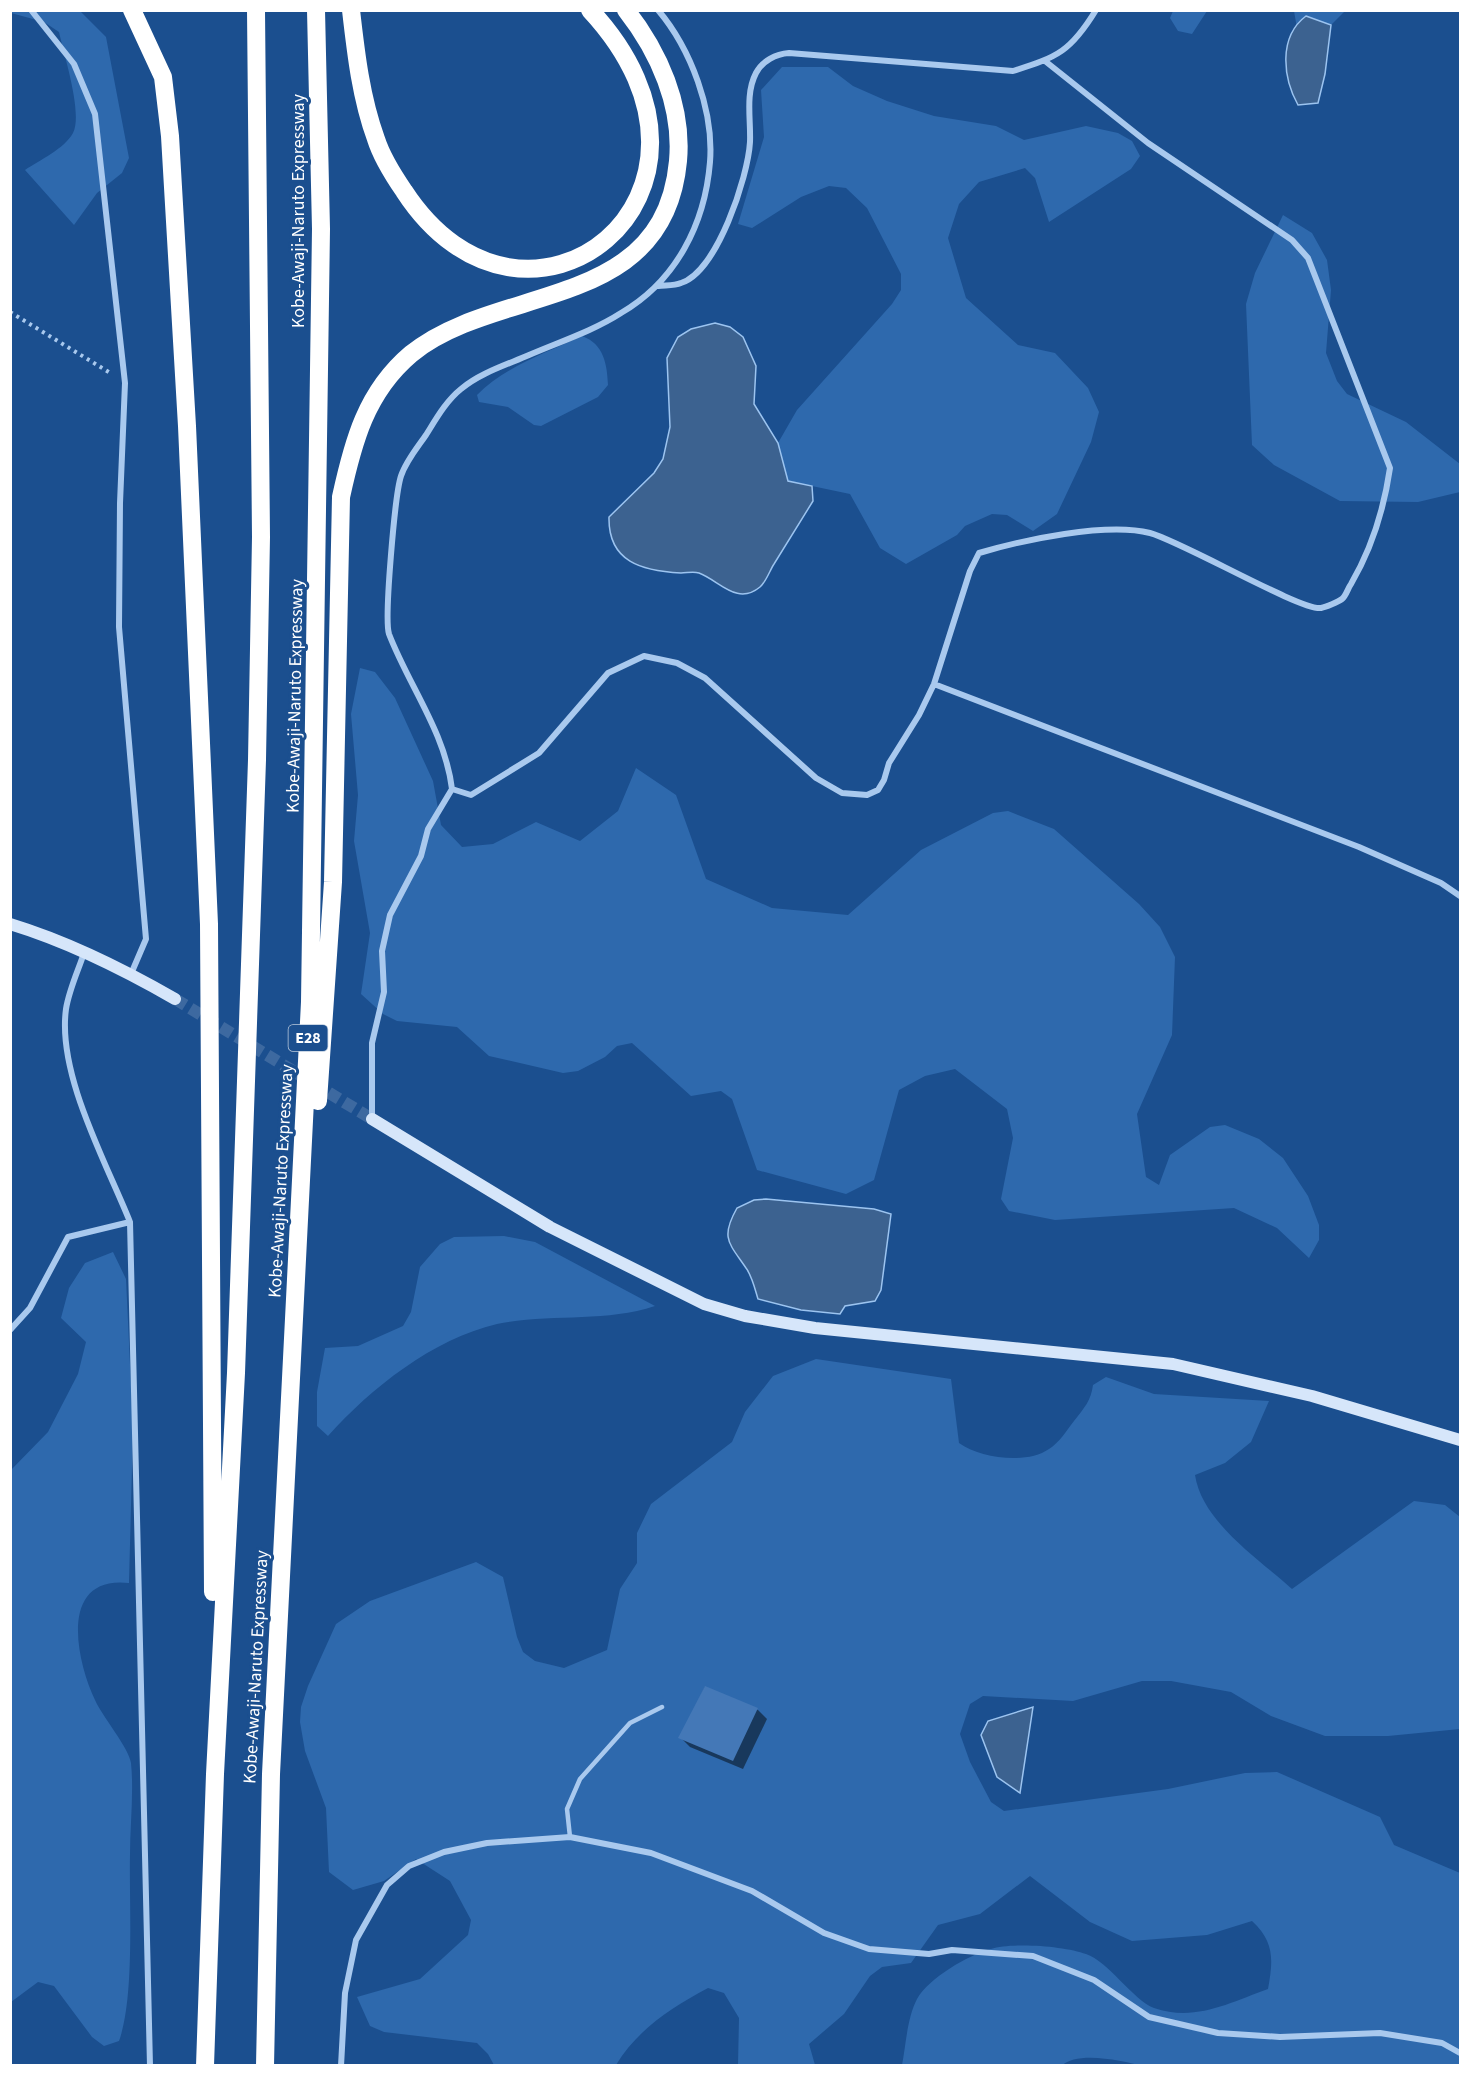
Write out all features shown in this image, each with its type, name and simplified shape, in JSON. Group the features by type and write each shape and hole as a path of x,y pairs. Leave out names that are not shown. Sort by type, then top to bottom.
{"highway":[{"path":"132,10 163,77 169,124 187,426 209,936 215,1774"},
{"name":"Kobe-Awaji-Naruto Expressway","path":"205,2066 215,1774 236,1373 257,760 261,525 256,10"},
{"name":"Kobe-Awaji-Naruto Expressway","path":"265,2066 271,1774 296,1329 310,1002 317,666 321,229 316,10"},
{"path":"351,10 363,97 376,140 390,171 418,213 445,239 480,258 505,267 539,269 574,260 609,239 630,214 643,191 648,172 648,109 639,84 621,48 590,10"},
{"path":"296,1329 310,1221 333,882 341,497 351,450 364,413 381,386 413,352 459,328 586,283 628,257 652,232 670,197 676,178 680,148 677,117 664,74 643,32 626,10"}],"street":[{"path":"31,10 74,64 94,114 125,383 120,503 119,627 146,939 131,974"},
{"path":"658,10 683,50 702,93 709,123 711,150 709,176 697,227 672,269 658,285 620,314 492,371 461,388 448,402 401,476 386,622 436,730 452,789 428,829 421,856 390,915 382,951 384,992 372,1043 372,1119 550,1227 704,1304 783,1324 1173,1364 1312,1396 1461,1440"},
{"path":"658,285 682,283 704,266 720,240 744,171 750,144 752,84 757,71 778,54 1013,71 1046,61 1074,42 1096,10"},
{"path":"452,789 471,795 539,753 608,673 644,656 677,663 705,678 816,778 842,793 867,795 878,790 889,763 919,715 934,684 970,571 979,553 1015,543 1108,530 1150,533 1223,564 1304,604 1319,608 1342,599 1364,562 1386,501 1390,468 1308,258 1292,240 1148,142 1046,61"},
{"path":"934,684 1359,847 1441,883 1461,896"},
{"path":"10,924 85,952 175,999"},
{"path":"85,952 66,1008 67,1052 81,1103 130,1222 150,2066"},
{"path":"10,1330 30,1308 68,1237 130,1222"},
{"path":"341,2066 345,1993 356,1940 387,1885 409,1866 444,1852 487,1842 570,1837 651,1853 752,1891 824,1933 869,1949 929,1954 952,1950 1033,1956 1094,1980 1149,2017 1218,2033 1280,2037 1380,2034 1433,2041 1461,2053"}],"lane":[{"path":"570,1837 567,1809 580,1779 630,1723 662,1707"}],"path":[{"path":"10,312 125,383"}],"shaded area":[{"path":"11,10 80,11 106,37 129,158 122,173 97,193 74,225 25,170 64,144 73,133 76,112 59,32 44,22 11,13"},
{"path":"1173,10 1207,11 1192,34 1178,31 1170,18"},
{"path":"1294,11 1345,11 1328,28 1298,34"},
{"path":"1306,16 1331,25 1325,74 1318,103 1298,105 1289,83 1287,46 1297,25"},
{"path":"782,67 828,67 853,86 887,101 934,116 996,126 1024,140 1086,126 1118,133 1132,141 1140,156 1131,169 1049,222 1035,178 1025,168 979,182 959,204 948,238 966,298 1018,345 1055,353 1088,388 1099,412 1091,442 1057,514 1033,531 1007,515 992,514 965,526 957,535 906,564 880,548 850,494 788,481 778,443 797,410 892,304 901,290 901,274 867,208 846,188 829,186 801,197 752,228 738,224 764,137 761,90"},
{"path":"1283,215 1312,233 1327,260 1331,290 1326,353 1337,381 1347,394 1406,422 1460,464 1460,492 1418,502 1340,501 1274,465 1252,445 1246,304 1255,273"},
{"path":"715,323 730,327 743,337 756,366 754,404 778,443 788,481 812,486 813,501 764,582 752,592 744,594 729,590 699,573 653,570 630,561 614,544 610,532 609,517 654,473 663,459 670,427 667,358 678,337 691,329"},
{"path":"582,336 600,349 605,362 608,385 598,397 541,426 534,425 508,407 479,402 477,395 500,376"},
{"path":"360,668 375,672 395,698 433,781 441,825 462,847 493,844 536,822 580,841 618,811 636,768 676,795 706,879 772,908 848,915 921,850 993,813 1008,811 1054,829 1139,904 1160,927 1175,957 1172,1035 1137,1114 1146,1177 1159,1185 1170,1155 1210,1127 1225,1125 1259,1139 1283,1158 1308,1196 1319,1225 1319,1240 1309,1258 1277,1228 1234,1208 1055,1220 1009,1211 1001,1199 1013,1138 1007,1109 955,1069 925,1076 899,1090 874,1180 846,1194 757,1170 732,1099 721,1091 691,1096 632,1043 617,1046 605,1057 578,1071 563,1073 489,1056 457,1027 397,1021 383,1014 361,994 370,933 354,841 358,795 351,714"},
{"path":"766,1199 874,1209 891,1214 881,1290 875,1301 845,1306 840,1314 801,1310 758,1299 750,1275 731,1246 728,1234 737,1208 754,1200"},
{"path":"504,1236 535,1242 655,1306 616,1314 517,1321 473,1331 427,1353 383,1383 328,1436 317,1426 317,1392 325,1348 358,1346 403,1326 411,1312 420,1267 440,1244 454,1237"},
{"path":"113,1252 126,1279 133,1428 129,1583 106,1584 91,1592 82,1606 78,1624 82,1664 88,1683 98,1707 129,1757 132,1774 130,1950 127,2000 119,2041 104,2046 92,2037 54,1986 38,1982 11,2002 11,1470 48,1432 78,1374 86,1342 61,1318 69,1288 85,1263"},
{"path":"816,1359 951,1379 959,1443 979,1453 1003,1458 1028,1457 1053,1446 1086,1404 1091,1396 1093,1385 1106,1377 1154,1394 1269,1401 1251,1442 1225,1463 1195,1475 1208,1508 1220,1524 1292,1589 1414,1501 1445,1505 1460,1517 1460,1729 1388,1736 1325,1736 1271,1716 1231,1692 1171,1681 1142,1681 1073,1701 983,1696 970,1704 960,1734 970,1762 991,1802 1004,1811 1168,1789 1245,1773 1277,1772 1380,1817 1394,1845 1460,1873 1460,2065 1143,2066 1089,2058 1069,2061 1061,2066 902,2065 911,2015 923,1991 930,1983 961,1962 1000,1947 1038,1946 1086,1954 1103,1964 1146,2004 1169,2012 1184,2013 1212,2009 1268,1989 1271,1952 1265,1937 1252,1921 1207,1935 1132,1941 1090,1922 1030,1876 980,1914 938,1925 911,1963 882,1967 870,1976 844,2014 809,2044 815,2065 738,2065 739,2018 724,1993 708,1988 656,2020 634,2041 616,2065 494,2065 488,2054 477,2043 384,2032 370,2026 357,1997 420,1979 468,1935 471,1920 450,1881 416,1859 384,1881 353,1890 329,1872 326,1808 305,1751 300,1722 301,1707 308,1686 336,1624 370,1601 476,1562 503,1577 517,1637 523,1652 535,1661 564,1668 607,1650 620,1589 637,1563 637,1533 651,1504 732,1442 745,1412 773,1376"},
{"path":"1033,1707 1020,1793 997,1777 981,1735 988,1721"}],"building":[{"path":"705,1686 758,1708 733,1761 678,1738"}],"tunnel":[{"path":"175,999 372,1119"}]}
